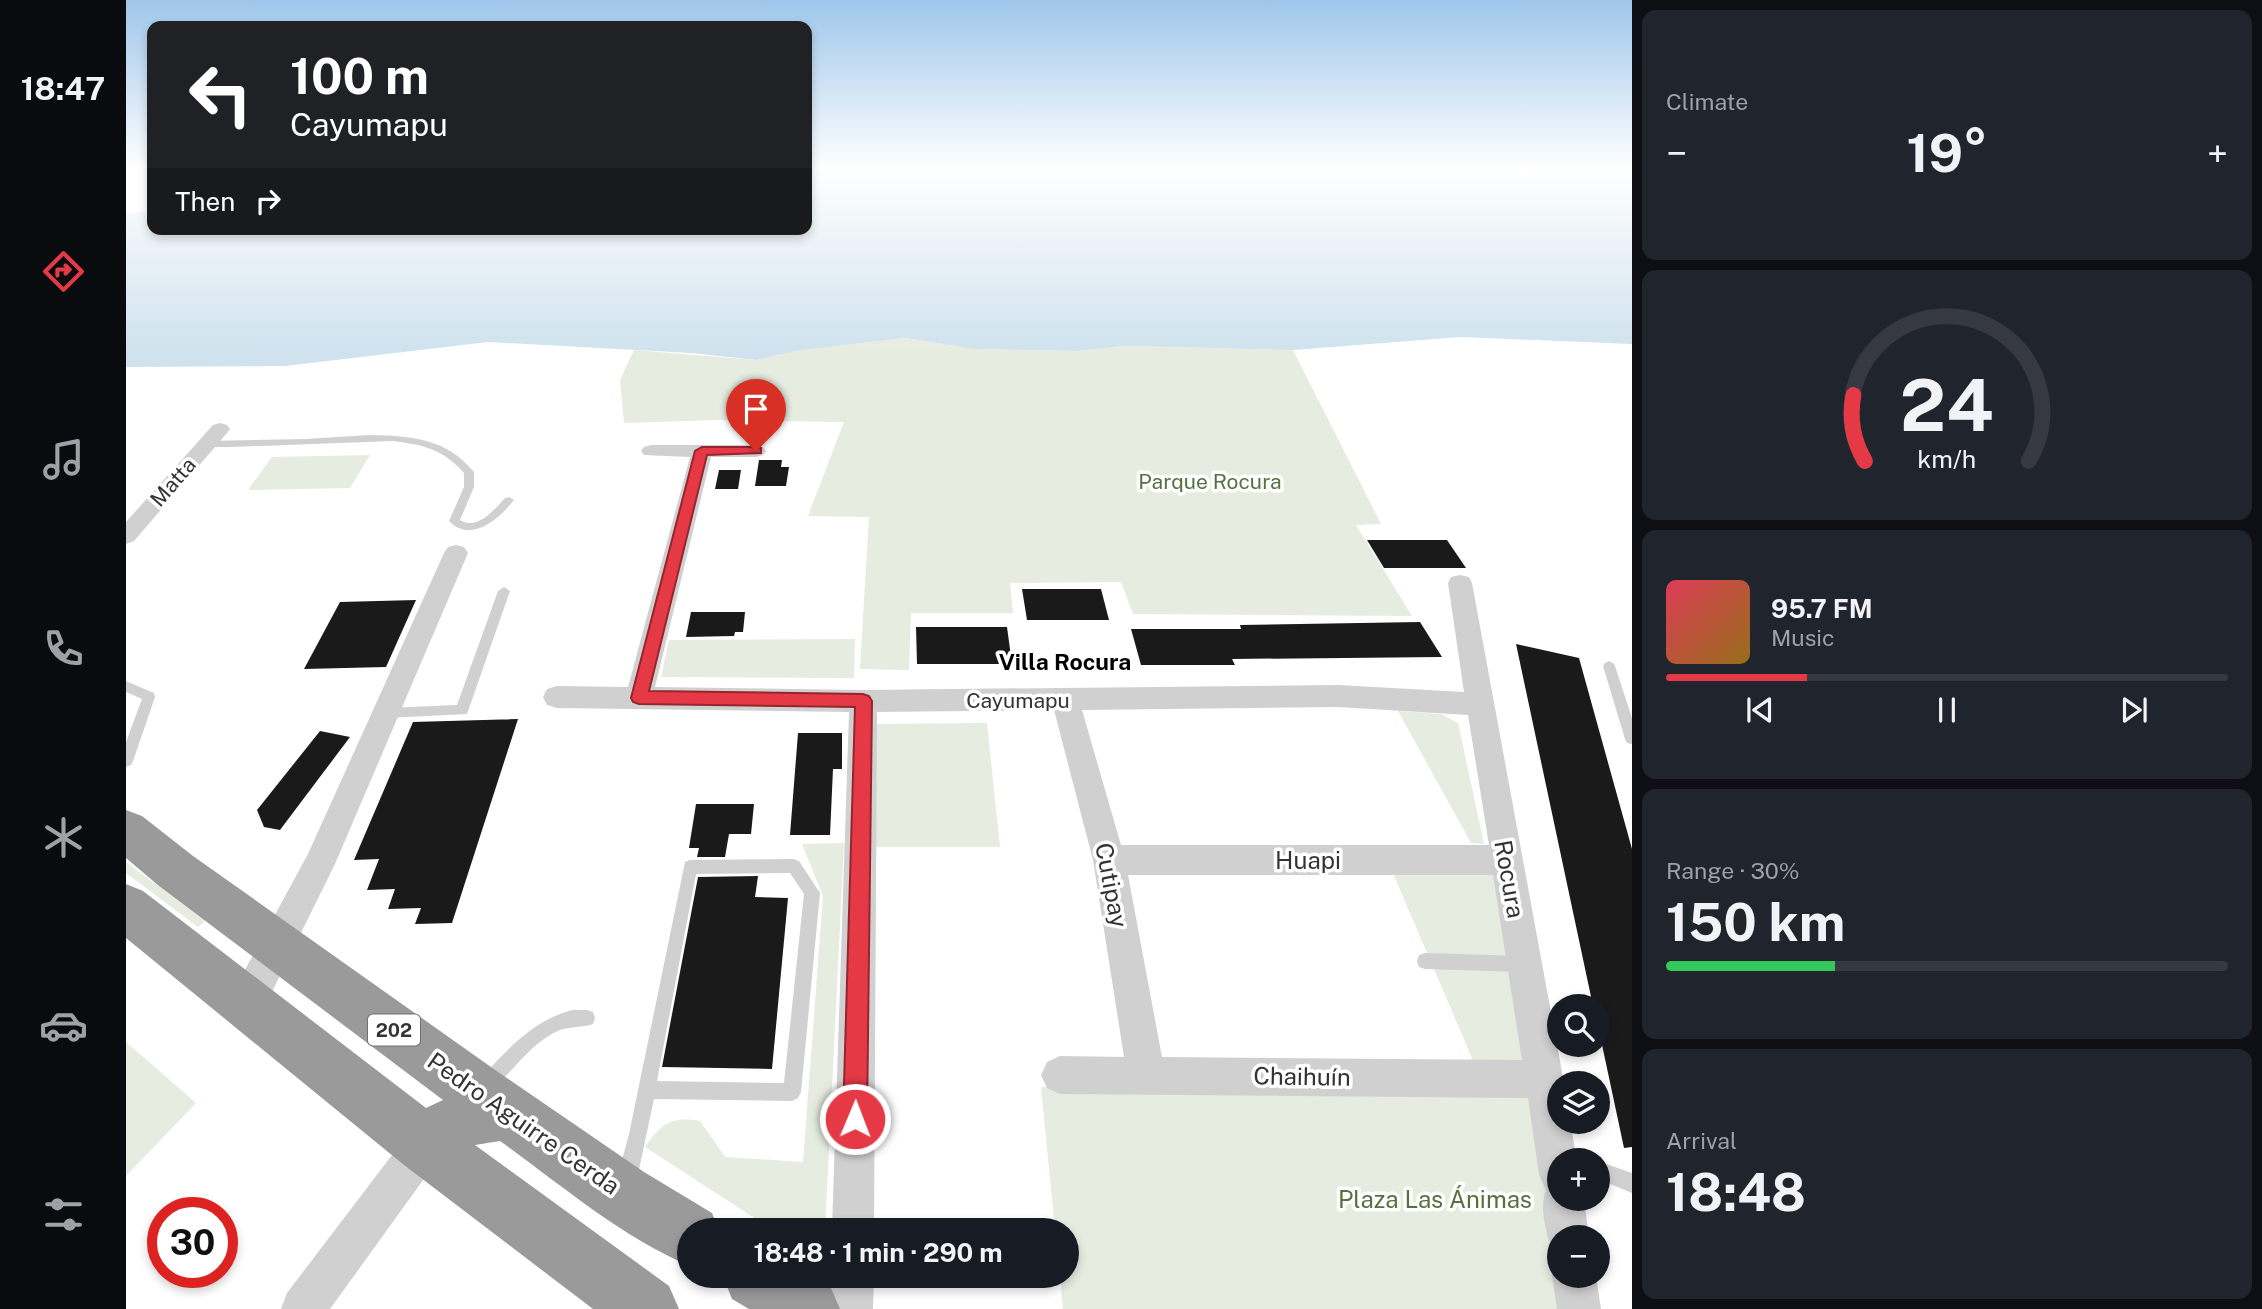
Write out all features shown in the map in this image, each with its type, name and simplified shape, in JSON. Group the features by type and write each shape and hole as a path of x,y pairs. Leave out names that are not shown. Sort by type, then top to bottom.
{"highway":[{"name":"Pedro Aguirre Cerda","path":"126,830 277,946 435,1060 623,1193 677,1227"},
{"path":"126,907 425,1144 646,1309"},
{"path":"425,1144 440,1102 439,1073 435,1060"},
{"path":"425,1144 445,1129 482,1113 495,1102"},
{"path":"774,1288 807,1309"}],"street":[{"name":"Matta","path":"126,536 213,436"},
{"path":"651,451 756,451"},
{"path":"639,698 702,451"},
{"path":"247,1003 318,864 456,553"},
{"name":"Rocura","path":"1460,583 1478,706 1559,1148"},
{"name":"Cayumapu","path":"557,697 863,701 1338,696 1457,702 1478,706"},
{"name":"Cutipay","path":"1065,699 1109,860 1146,1074"},
{"path":"853,1218 863,701"},
{"name":"Huapi","path":"1109,860 1507,860"},
{"name":"Chaihuín","path":"1060,1074 1544,1079"},
{"path":"303,1309 425,1144"},
{"path":"851,1309 852,1288"},
{"path":"1576,1288 1579,1309"}],"lane":[{"path":"213,436 375,438 419,442 454,457 469,472 470,487 454,521 457,524 467,527 481,525 492,519 509,500"},
{"path":"387,713 462,710 503,591"},
{"path":"1609,666 1632,739"},
{"path":"126,686 149,697 126,761"},
{"path":"623,1193 647,1090 690,867 794,866 812,893 792,1092 647,1090"},
{"path":"1424,961 1525,964"},
{"path":"495,1102 543,1029 566,1018 587,1018"},
{"path":"1610,1175 1632,1183"}],"green space":[{"name":"Parque Rocura","path":"905,338 975,349 1077,351 1125,346 1293,350 1381,524 1356,525 1412,616 1133,614 1121,582 1010,583 1013,613 911,613 909,670 860,669 869,517 808,516 844,422 717,420 624,423 620,380 634,350 756,360 796,351"},
{"path":"370,455 350,488 248,490 272,457"},
{"path":"855,639 854,678 661,677 669,640"},
{"path":"1398,711 1441,714 1458,723 1484,844 1471,843"},
{"path":"987,723 1000,847 873,847 875,724"},
{"path":"844,843 826,1218 754,1218 645,1147 668,1123 690,1120 700,1121 725,1157 803,1162 823,896 802,844"},
{"path":"126,862 205,921 198,927 126,873"},
{"path":"1392,871 1496,871 1529,1064 1475,1065"},
{"path":"126,1042 196,1103 126,1176"},
{"name":"Plaza Las Ánimas","path":"1041,1087 1530,1088 1547,1195 1547,1211 1549,1211 1552,1225 1547,1225 1547,1288 1562,1288 1565,1309 1063,1309 1061,1288 1079,1288 1079,1218 1054,1218"}],"water":[{"path":"126,231 147,231 147,235 812,235 812,231 1632,231 1632,344 1461,337 1293,350 1125,346 1077,351 975,349 905,338 796,351 756,360 691,353 488,342 285,366 126,367"}],"building":[{"path":"759,460 782,460 781,467 789,467 786,486 755,486"},
{"path":"719,470 741,470 738,489 715,489"},
{"path":"1367,540 1447,540 1466,568 1384,568"},
{"path":"1022,589 1101,589 1109,620 1027,620"},
{"path":"416,600 386,667 304,669 340,602"},
{"path":"691,612 745,612 743,632 735,632 734,636 686,637"},
{"path":"1420,622 1442,657 1232,659 1235,665 1141,665 1131,629 1241,629 1240,625"},
{"path":"916,627 1007,627 1012,664 917,664"},
{"path":"1516,644 1579,658 1632,849 1632,1147 1624,1148 1610,1071 1608,1071 1605,1057 1610,1057 1610,994 1590,994"},
{"path":"518,719 452,923 415,924 421,908 388,909 395,889 367,890 379,859 354,860 413,722"},
{"path":"320,731 350,737 280,830 264,827 257,810"},
{"path":"798,733 842,733 842,769 833,769 830,835 790,835"},
{"path":"696,804 754,804 751,834 729,834 725,857 697,857 699,848 689,848"},
{"path":"758,876 755,897 788,898 772,1069 662,1067 698,877"}],"district":[{"name":"Villa Rocura","path":"1065,661"}],"route":[{"path":"756,451 702,451 639,698 863,701 855,1119"}]}
